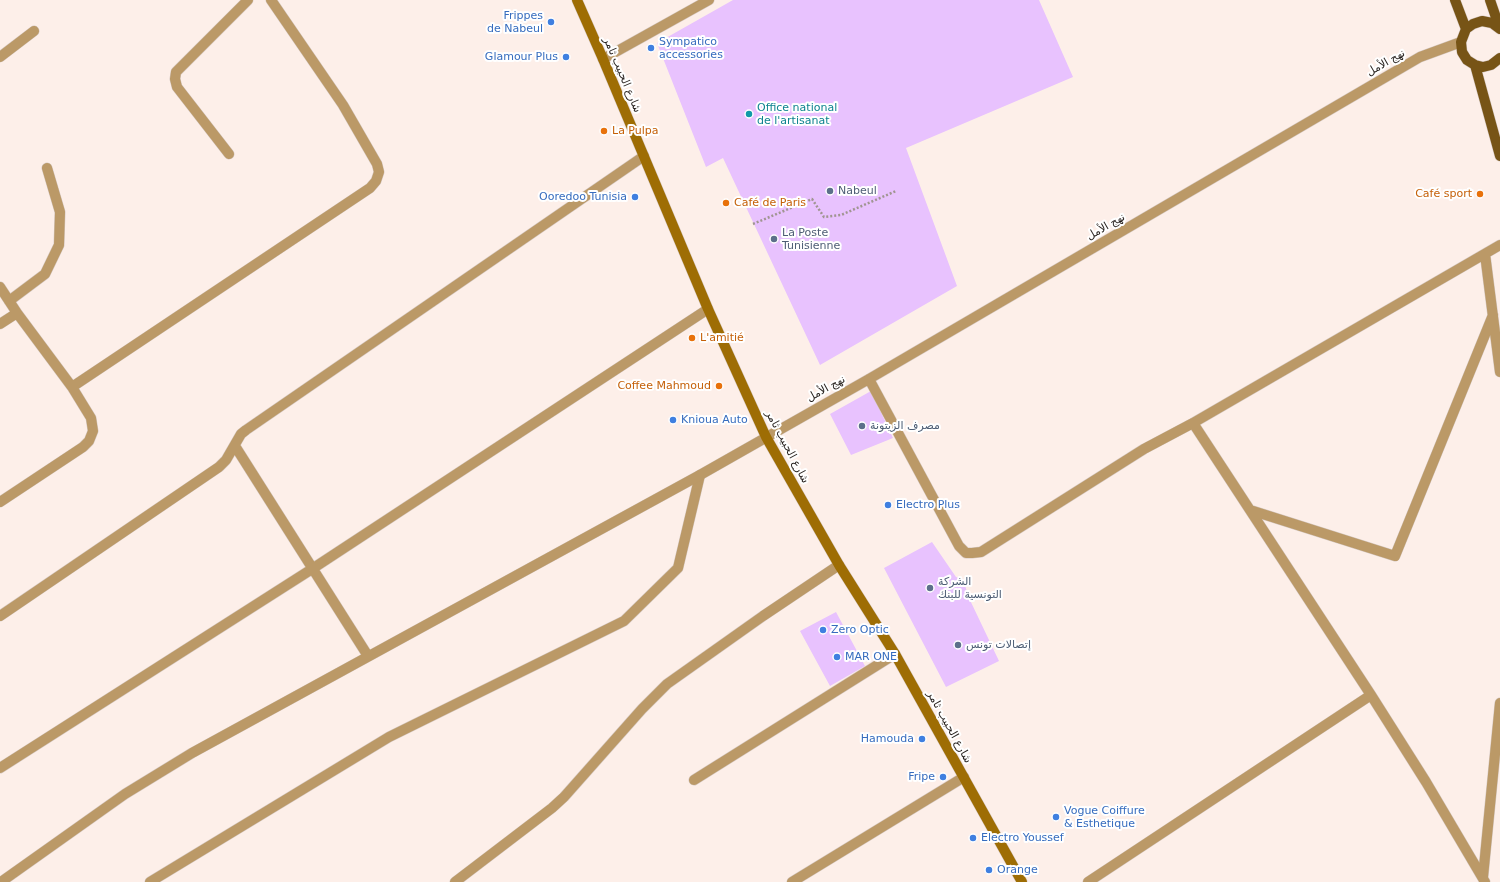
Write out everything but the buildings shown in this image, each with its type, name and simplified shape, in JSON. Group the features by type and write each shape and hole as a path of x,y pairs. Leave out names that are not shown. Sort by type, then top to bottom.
{"main road":[{"name":"شارع الحبيب ثامر","path":"577,0 708,309 766,437 839,565 895,654 1022,882"},
{"path":"1455,0 1466,29"},
{"path":"1490,0 1500,29"},
{"path":"1500,29 1492,23 1482,21 1473,24 1466,29 1460,42 1462,52 1467,60 1475,65 1483,67 1492,65 1500,58"},
{"path":"1475,65 1500,156"}],"street":[{"path":"229,154 178,87 175,79 176,72 248,0"},
{"path":"72,387 370,188 376,181 378,172 377,164 343,105 271,0"},
{"path":"603,59 708,0"},
{"path":"0,57 34,30"},
{"name":"نهج الأمل","path":"1,882 125,794 192,753 700,476 1420,57 1460,42"},
{"path":"0,616 219,467 226,460 241,434 246,430 644,156"},
{"path":"9,301 45,274 59,245 60,212 47,168"},
{"path":"869,379 960,546 966,552 972,554 981,552 1144,449 1193,423 1500,245"},
{"path":"1485,254 1500,372"},
{"path":"0,287 72,387 91,418 93,432 90,441 83,447 0,502"},
{"path":"0,768 312,569 708,309"},
{"path":"0,324 17,312"},
{"path":"1250,510 1395,556 1493,315"},
{"path":"1193,423 1371,695 1426,782 1484,880"},
{"path":"235,446 368,656"},
{"path":"150,882 389,737 624,621 678,568 700,476"},
{"path":"455,882 552,808 564,797 646,705 667,684 763,616 839,565"},
{"path":"694,780 895,654"},
{"path":"1088,882 1371,695"},
{"path":"1484,880 1500,703"},
{"path":"792,882 964,777"}],"path":[{"path":"753,224 812,199 824,217 841,215 896,191"}],"place":[{"name":"Frippes de Nabeul","path":"551,22"},
{"name":"Sympatico accessories","path":"651,48"},
{"name":"Glamour Plus","path":"566,57"},
{"name":"Office national de l'artisanat","path":"749,114"},
{"name":"La Pulpa","path":"604,131"},
{"name":"Nabeul","path":"830,191"},
{"name":"Café sport","path":"1480,194"},
{"name":"Ooredoo Tunisia","path":"635,197"},
{"name":"Café de Paris","path":"726,203"},
{"name":"La Poste Tunisienne","path":"774,239"},
{"name":"L'amitié","path":"692,338"},
{"name":"Coffee Mahmoud","path":"719,386"},
{"name":"Knioua Auto","path":"673,420"},
{"name":"مصرف الزيتونة","path":"862,426"},
{"name":"Electro Plus","path":"888,505"},
{"name":"الشركة التونسية للبنك","path":"930,588"},
{"name":"Zero Optic","path":"823,630"},
{"name":"إتصالات تونس","path":"958,645"},
{"name":"MAR ONE","path":"837,657"},
{"name":"Hamouda","path":"922,739"},
{"name":"Fripe","path":"943,777"},
{"name":"Vogue Coiffure & Esthetique","path":"1056,817"},
{"name":"Electro Youssef","path":"973,838"},
{"name":"Orange","path":"989,870"}]}
